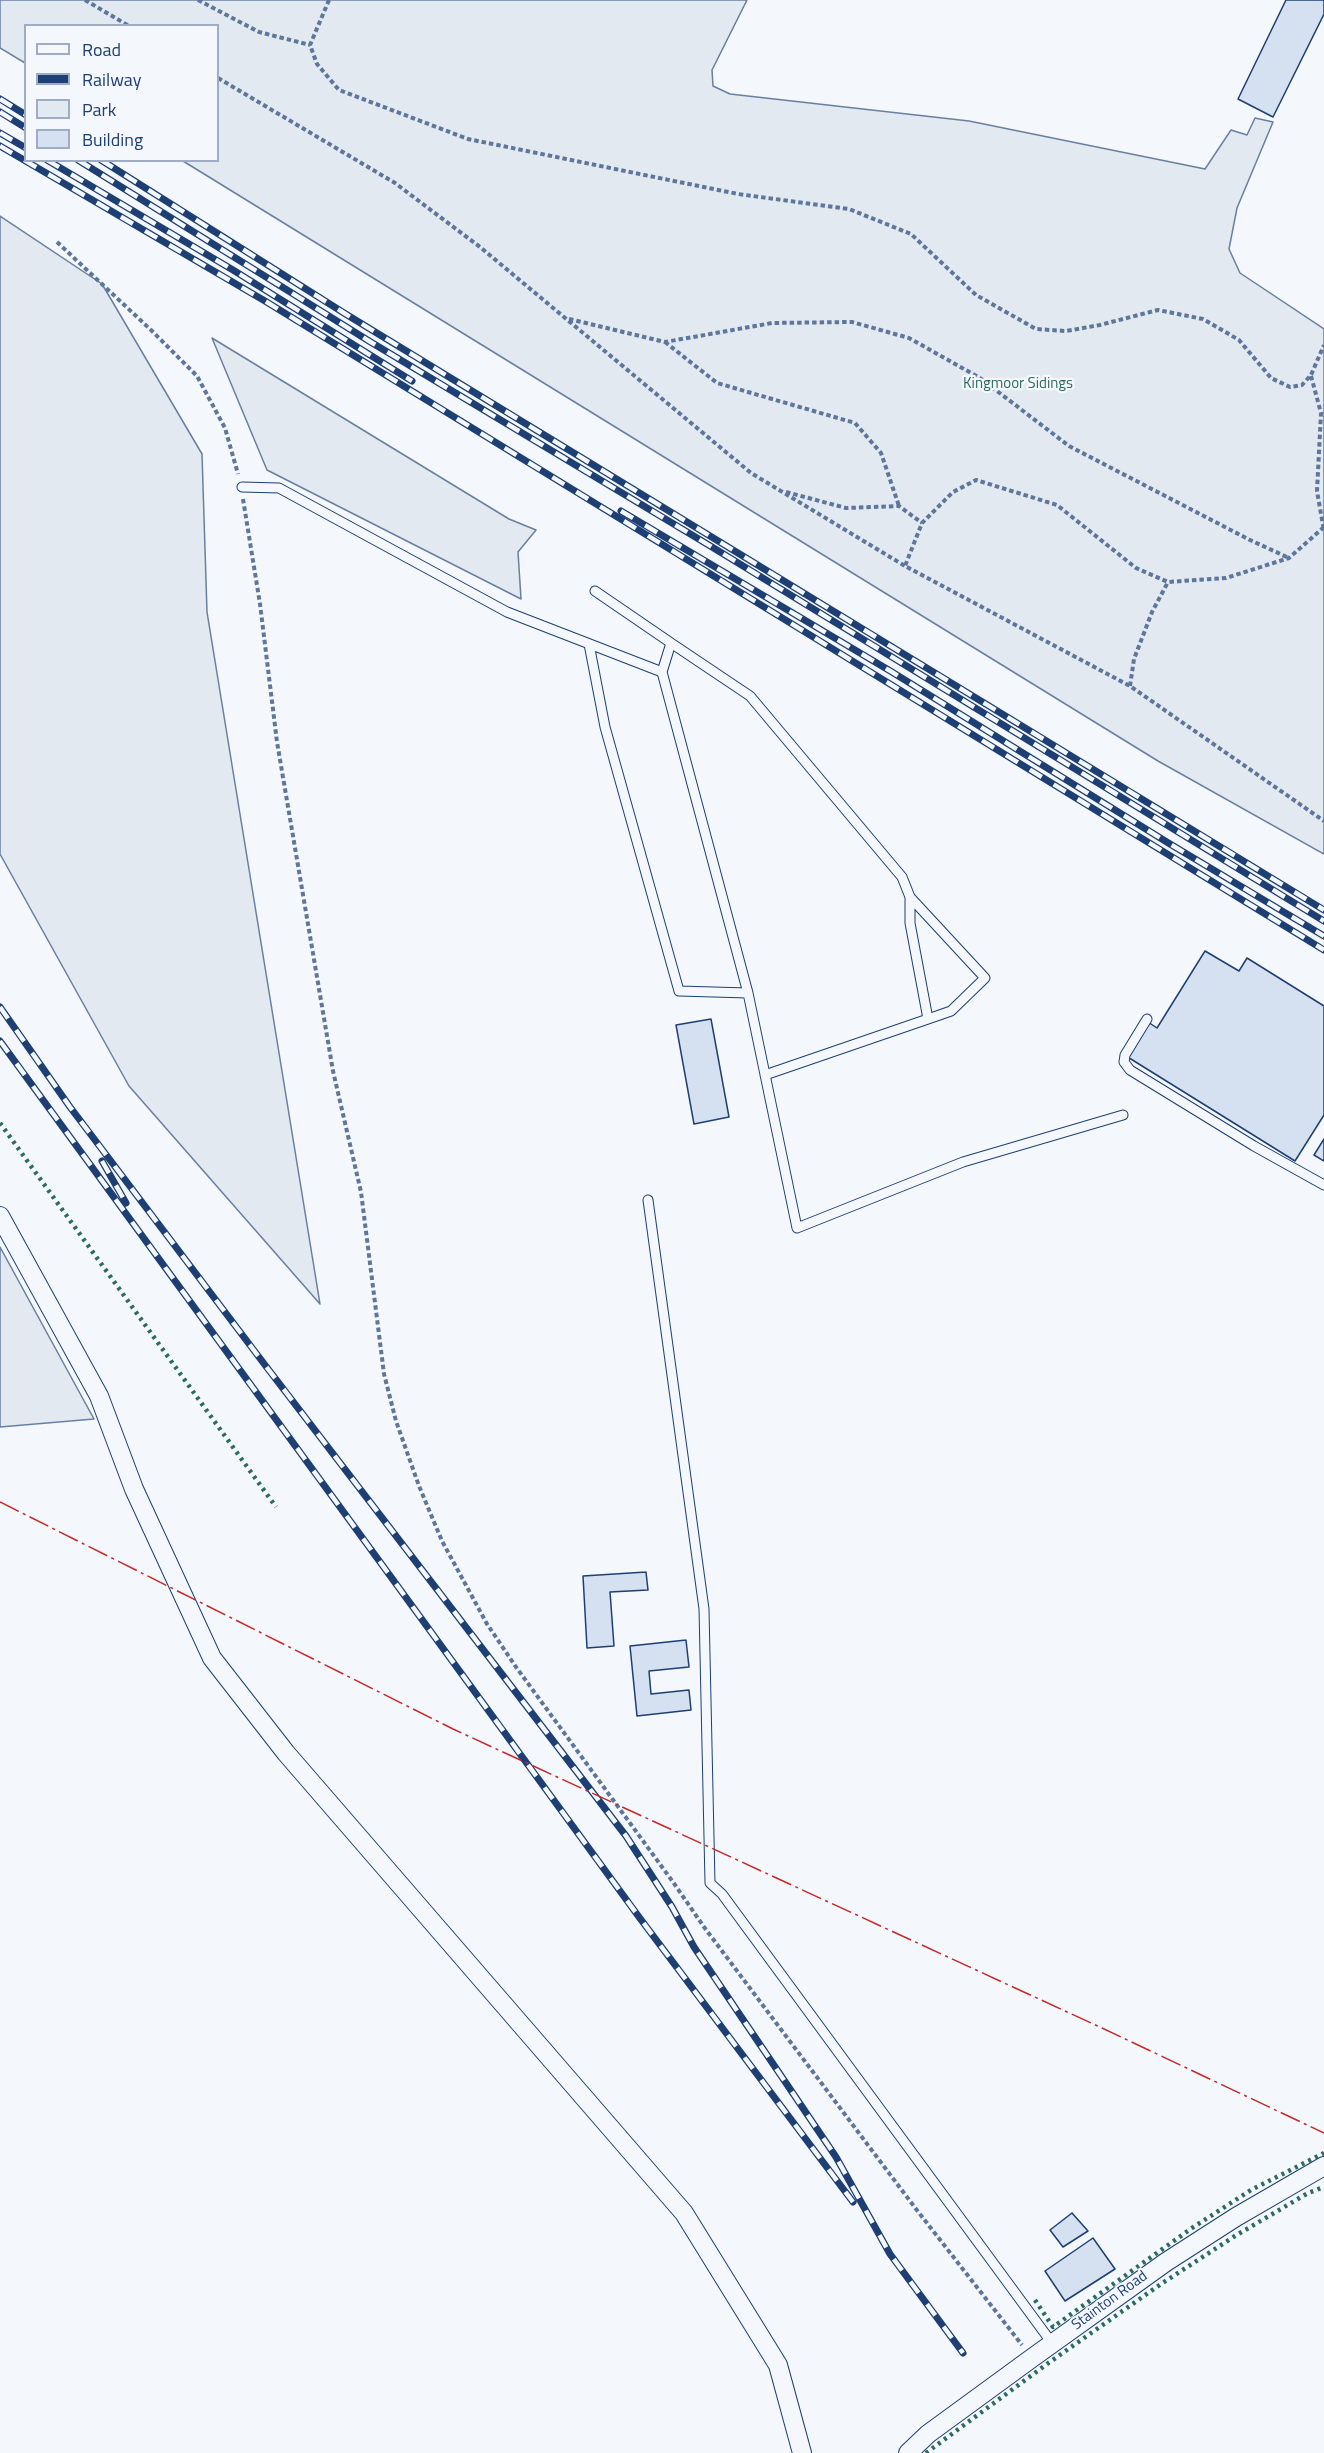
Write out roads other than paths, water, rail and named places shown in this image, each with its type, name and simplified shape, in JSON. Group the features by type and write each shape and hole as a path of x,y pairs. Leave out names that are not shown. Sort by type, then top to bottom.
{"street":[{"path":"0,1216 99,1396 134,1489 212,1658 286,1754 684,2213 778,2365 802,2453"},
{"name":"Stainton Road","path":"908,2453 928,2434 1166,2262 1236,2217 1324,2166"}],"lane":[{"path":"242,487 279,488 507,612 662,672"},
{"path":"595,591 750,696 902,877 910,897 985,978 951,1011 765,1075"},
{"path":"589,644 605,727 680,991 748,993"},
{"path":"672,644 662,672 748,993 797,1228 963,1162 1123,1115"},
{"path":"910,897 910,923 928,1019"},
{"path":"1147,1019 1125,1055 1124,1062 1130,1070 1254,1146 1324,1185"},
{"path":"648,1200 704,1609 710,1883 722,1894 1052,2343"}],"railway":[{"path":"0,99 24,114"},
{"path":"0,112 24,127"},
{"path":"0,133 24,147"},
{"path":"0,146 24,160"},
{"path":"27,162 265,301 1324,950"},
{"path":"50,162 233,270 412,381"},
{"path":"81,162 369,341 712,547 1324,921"},
{"path":"104,162 344,313 1324,910"},
{"path":"621,511 892,672 1170,844 1324,936"},
{"path":"0,1007 70,1107 626,1836 672,1907 694,1947 836,2157 890,2254 963,2353"},
{"path":"0,1041 639,1917 853,2202"},
{"path":"102,1161 126,1203"}],"park label":[{"name":"Kingmoor Sidings","path":"1018,384"}]}
